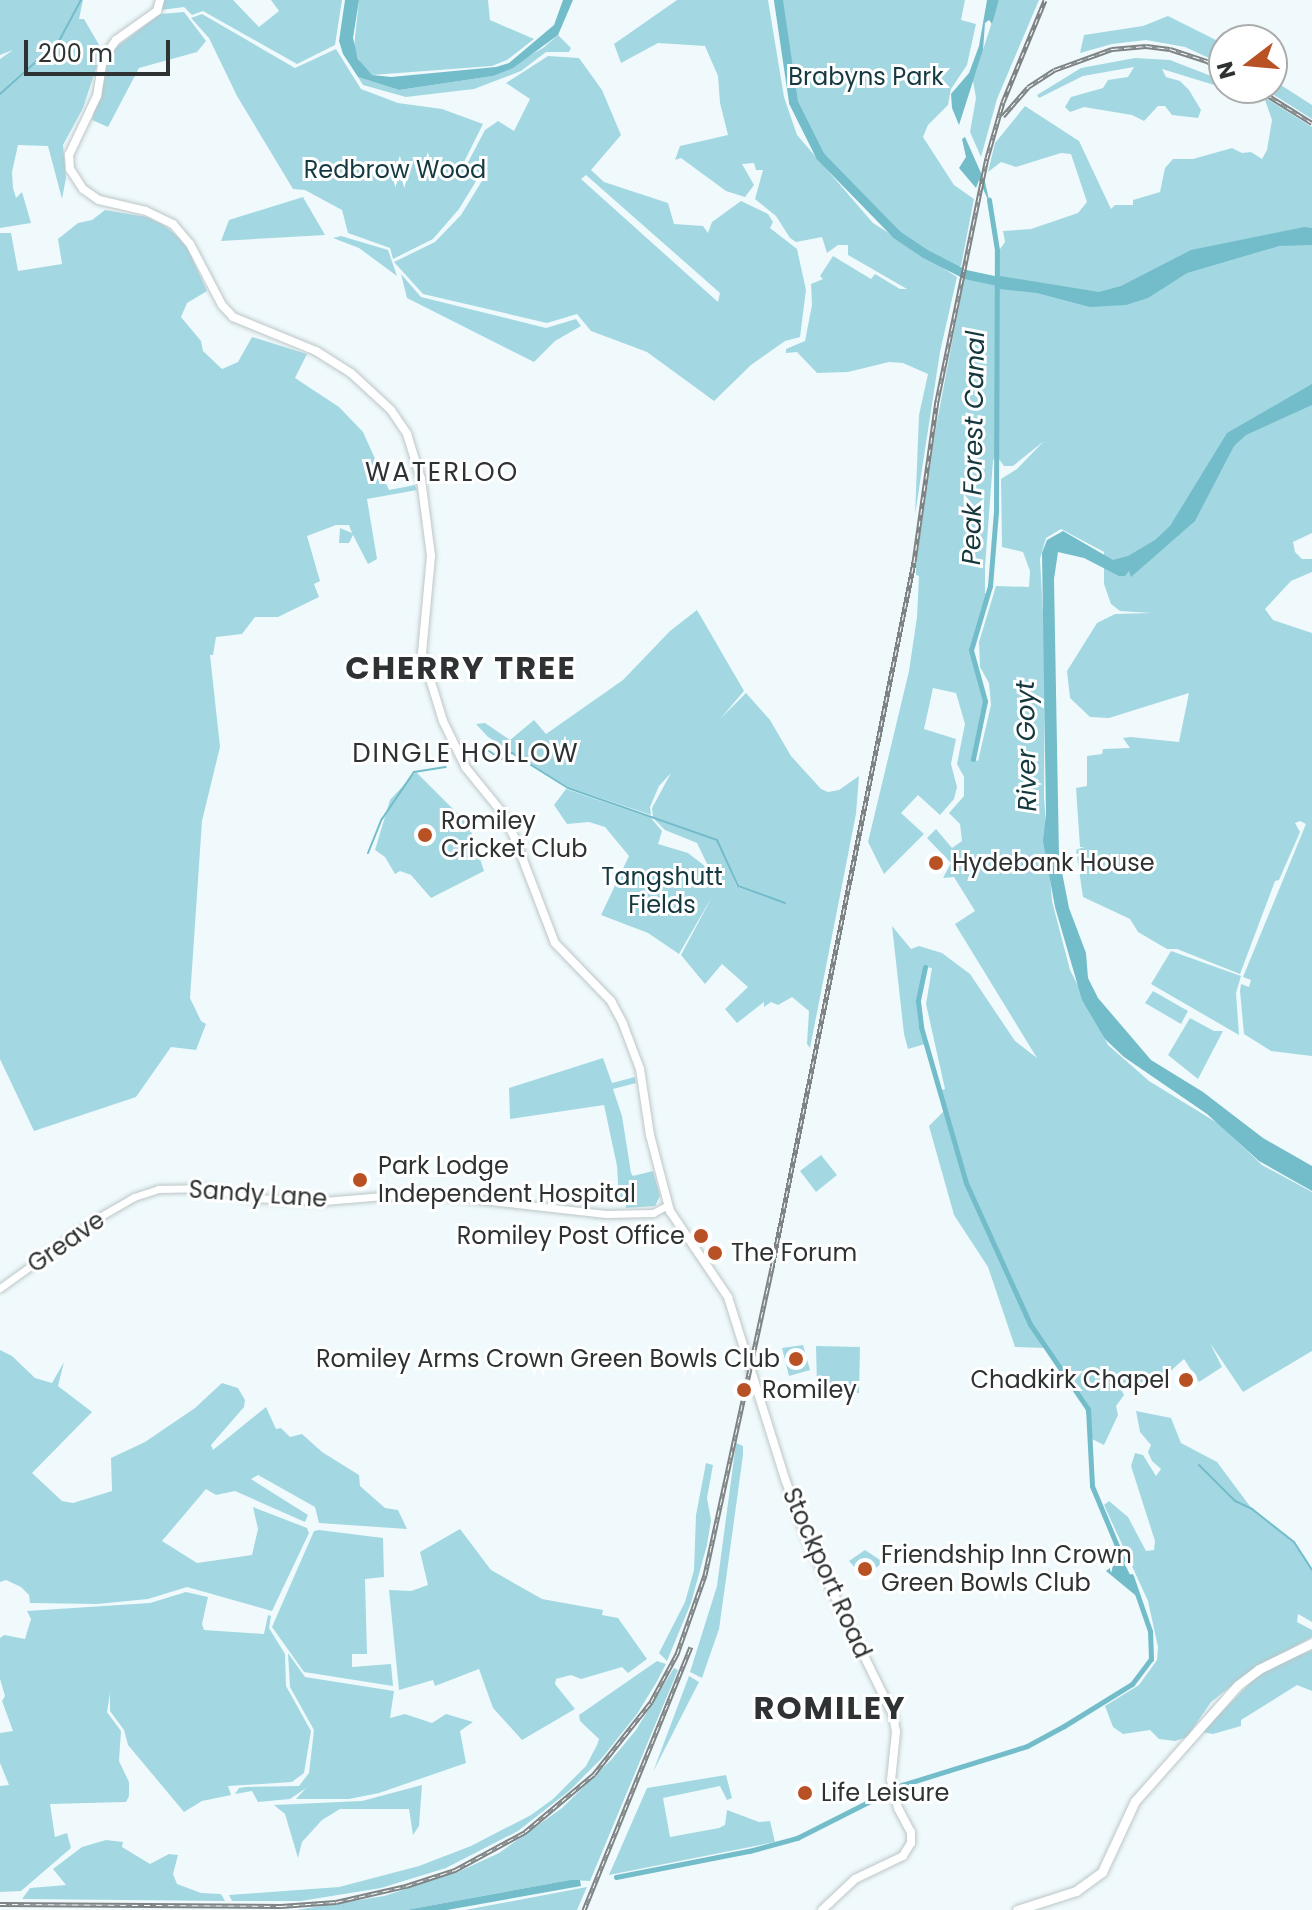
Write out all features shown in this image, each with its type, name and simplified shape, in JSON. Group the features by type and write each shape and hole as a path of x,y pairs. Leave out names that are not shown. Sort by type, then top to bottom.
{"main road":[{"name":"Stockport Road","path":"160,0 157,11 116,40 103,59 97,96 69,155 72,176 83,189 99,200 146,211 173,224 190,244 222,305 233,317 332,360 364,383 402,424 417,463 426,507 432,577 422,653 437,705 466,768 501,811 515,839 555,943 611,1001 623,1024 642,1078 650,1135 668,1205 728,1297 785,1479 809,1544 893,1715 896,1732 892,1783 895,1799 911,1832 908,1850 897,1859 855,1879 822,1910"},
{"path":"1017,1910 1060,1898 1088,1884 1102,1872 1135,1801 1238,1685 1259,1669 1312,1643"}],"street":[{"name":"Sandy Lane","path":"134,1197 158,1189 209,1188 251,1198 297,1201 419,1193 591,1214 653,1213 668,1205"},
{"name":"Greave","path":"0,1288 96,1219 134,1197"}],"green space":[{"path":"0,0 83,0 79,19 84,19 102,50 83,108 63,145 66,178 62,199 48,146 18,145 12,172 13,188 16,198 22,192 31,223 0,228 0,59 13,50 0,55"},
{"path":"163,0 233,0 259,27 279,11 271,0 342,0 335,45 297,64 203,11 192,15 184,7 161,10"},
{"path":"359,0 488,0 490,20 534,39 507,60 492,66 372,75 361,65 354,47"},
{"path":"677,0 768,0 784,97 797,135 873,223 957,277 940,352 915,515 919,415 928,374 903,363 889,362 848,372 817,373 797,352 786,353 786,349 805,341 812,305 811,284 823,279 820,276 833,256 871,279 875,274 900,289 907,289 848,255 848,245 838,245 827,253 822,237 796,242 790,238 776,216 755,199 763,170 756,170 754,163 742,164 754,185 745,197 726,191 681,158 675,160 680,146 728,135 720,103 718,76 705,46 658,43 621,63 614,44"},
{"name":"Brabyns Park","path":"778,0 965,0 961,20 976,24 967,65 951,89 948,105 928,125 923,137 954,185 974,199 961,266 950,268 899,236 854,195 820,156 793,102"},
{"path":"999,0 1039,0 997,99 981,157 970,132 976,98 973,81"},
{"path":"184,12 206,41 197,52 139,68 108,127 92,120 104,65 114,49 160,14"},
{"name":"Redbrow Wood","path":"202,14 295,68 336,49 361,89 398,103 442,109 483,124 461,168 478,178 459,209 433,239 393,259 390,248 348,233 342,210 305,190 293,189 237,96 209,38 191,18"},
{"path":"1168,16 1208,36 1208,58 1185,47 1146,40 1112,44 1080,53 1084,35 1143,26"},
{"path":"558,35 571,48 569,52 546,52 521,71 474,89 406,97 363,85 358,77 399,90 493,76 543,48"},
{"path":"548,56 579,58 602,90 621,135 591,170 604,182 668,203 674,224 703,226 708,233 712,222 741,201 768,214 773,222 770,228 797,249 806,290 800,337 785,341 751,365 714,401 647,352 591,331 577,314 547,323 423,294 394,262 435,242 461,215 485,176 466,166 485,130 498,121 514,131 530,99 506,83","holes":["586,175 720,293 718,302 581,179"]},
{"path":"1135,58 1170,60 1208,75 1208,83 1162,69 1166,77 1180,81 1189,90 1201,110 1198,118 1172,115 1165,106 1158,106 1144,121 1132,115 1084,107 1070,112 1065,107 1071,97 1103,88 1108,80 1128,77 1134,67 1083,76 1039,98 1037,95 1081,68"},
{"path":"1288,90 1312,105 1312,119 1288,104"},
{"path":"1266,104 1275,104 1312,127 1312,533 1293,542 1295,552 1302,559 1312,559 1312,572 1291,581 1265,609 1273,620 1312,633 1312,1056 1271,1051 1244,1034 1240,991 1241,984 1249,987 1251,980 1243,977 1306,824 1300,821 1295,823 1300,832 1279,880 1275,881 1240,974 1177,949 1167,949 1138,932 1130,919 1083,897 1076,850 1084,847 1080,847 1076,788 1087,786 1087,756 1102,754 1103,749 1130,748 1123,738 1179,742 1189,693 1109,718 1090,717 1070,698 1067,671 1097,623 1115,614 1151,613 1120,611 1111,604 1104,584 1104,552 1061,529 1046,538 1040,559 1045,650 1044,797 1052,901 1070,970 1108,1045 1149,1081 1219,1124 1262,1165 1312,1192 1312,1351 1243,1392 1210,1343 1222,1367 1199,1382 1184,1359 1165,1376 1160,1373 1150,1381 1139,1383 1129,1376 1122,1391 1124,1395 1116,1406 1118,1415 1104,1445 1092,1439 1084,1402 1046,1348 1015,1347 988,1267 954,1215 929,1126 945,1110 938,1091 945,1089 926,1004 932,968 925,967 918,1001 925,1044 908,1049 904,1034 892,926 911,949 919,946 942,953 970,974 1015,1041 1037,1058 955,924 975,911 954,877 943,878 951,863 927,838 936,829 952,848 962,841 960,824 949,813 964,796 964,777 957,764 965,724 956,693 933,688 924,729 956,739 951,764 957,787 954,799 940,815 918,795 901,813 924,834 884,874 868,842 909,671 917,617 919,576 916,575 916,564 936,427 965,274 996,280 1000,249 1005,242 1003,231 1031,229 1078,213 1087,202 1071,154 1061,153 1016,167 1001,162 988,172 995,143 1025,106 1079,141 1111,209 1115,205 1133,205 1133,200 1160,192 1165,168 1173,159 1193,159 1232,148 1242,153 1251,152 1262,159 1267,150 1272,120","holes":["1044,441 1017,469 1001,479 1002,547 1023,552 1030,571 1029,587 996,586 979,642 980,667 989,683 991,705 978,761 973,759 985,701 971,650 988,595 985,593 985,567 993,461 996,455 1004,466 1013,466"]},
{"path":"303,197 325,235 221,241 229,220"},
{"path":"105,210 147,217 165,226 185,243 207,291 187,303 181,317 201,341 203,351 222,369 238,362 252,337 307,354 295,378 339,407 363,432 389,490 415,485 417,490 367,499 377,559 368,564 353,535 349,543 339,543 340,528 352,533 349,525 336,525 307,536 320,581 314,584 319,597 278,617 255,617 242,634 216,637 213,655 210,655 220,747 202,821 190,998 201,1021 206,1024 196,1050 171,1047 136,1097 34,1131 0,1059 0,233 11,233 18,271 62,264 58,239 78,223 92,220"},
{"path":"341,236 388,250 397,276 359,248 333,238"},
{"path":"401,274 421,297 546,328 576,319 581,326 555,341 534,362 407,298"},
{"name":"Tangshutt Fields","path":"697,610 744,691 720,719 746,693 770,720 791,756 821,789 828,792 839,790 859,776 856,814 810,1048 807,1044 809,1011 792,997 778,1005 771,1002 764,1007 764,1002 737,1023 725,1009 748,987 722,964 705,984 681,955 713,895 679,954 648,933 601,915 629,856 605,827 589,822 567,824 554,805 566,789 651,818 662,831 658,844 688,853 710,870 697,843 665,830 654,819 717,840 737,887 786,904 738,885 717,839 653,817 652,808 671,773 659,786 650,807 651,815 568,787 488,737 476,724 485,723 510,740 534,720 546,734 623,680 670,631"},
{"name":"Romiley Cricket Club","path":"416,772 469,825 484,871 431,898 411,875 400,871 395,874 385,857 375,850 390,800"},
{"path":"1171,951 1241,976 1236,993 1239,1035 1151,984"},
{"path":"1153,991 1188,1011 1181,1024 1145,1003"},
{"path":"1190,1018 1214,1031 1223,1031 1198,1079 1168,1055"},
{"path":"603,1058 612,1083 635,1077 636,1083 613,1089 622,1116 631,1173 633,1176 653,1171 660,1196 655,1206 626,1208 626,1201 619,1200 617,1166 604,1105 510,1119 509,1088"},
{"path":"821,1155 837,1175 816,1192 800,1171"},
{"name":"Romiley Arms Crown Green Bowls Club","path":"803,1345 810,1370 789,1376 782,1348"},
{"path":"816,1346 860,1347 859,1393 817,1388"},
{"path":"0,1350 12,1356 35,1378 52,1383 64,1362 58,1386 92,1412 32,1473 62,1501 73,1503 112,1491 111,1458 145,1442 195,1408 222,1383 238,1388 245,1400 244,1407 211,1445 213,1450 266,1407 276,1429 281,1428 290,1437 302,1434 322,1452 359,1475 360,1486 385,1508 398,1510 407,1529 319,1523 315,1507 258,1475 251,1479 308,1515 305,1522 235,1491 216,1495 206,1489 162,1541 197,1563 252,1555 258,1529 253,1507 307,1528 309,1533 272,1611 187,1587 148,1599 97,1604 30,1603 29,1595 21,1587 6,1580 0,1582"},
{"path":"1136,1411 1171,1418 1181,1443 1217,1462 1252,1509 1294,1542 1312,1570 1312,1622 1298,1614 1297,1622 1312,1630 1312,1637 1249,1672 1211,1702 1187,1737 1175,1741 1159,1739 1150,1730 1123,1734 1113,1727 1105,1706 1139,1685 1157,1660 1158,1647 1148,1601 1104,1505 1109,1501 1128,1517 1146,1551 1154,1550 1155,1541 1131,1466 1135,1453 1143,1455 1156,1476 1161,1469 1148,1452 1151,1445 1140,1432"},
{"path":"736,1443 743,1446 743,1455 719,1629 702,1678 690,1672 717,1586"},
{"path":"706,1463 713,1465 707,1498 711,1520 707,1545 691,1603 667,1661 659,1653 685,1602 694,1570 696,1515"},
{"path":"460,1529 491,1570 542,1599 603,1610 602,1615 618,1618 647,1659 628,1673 622,1667 581,1679 571,1675 556,1679 555,1684 575,1709 522,1740 493,1708 479,1669 435,1686 433,1680 399,1690 389,1590 411,1591 428,1585 420,1552"},
{"path":"314,1531 383,1538 384,1577 365,1579 367,1654 352,1654 352,1667 391,1664 393,1686 304,1672 272,1627"},
{"name":"Friendship Inn Crown Green Bowls Club","path":"865,1550 883,1562 864,1578 849,1561"},
{"path":"186,1592 208,1597 202,1624 204,1630 264,1634 268,1615 271,1616 269,1628 285,1654 286,1686 311,1731 304,1773 292,1782 228,1786 231,1795 202,1801 184,1812 128,1745 124,1730 110,1711 110,1693 107,1712 121,1731 119,1761 129,1782 126,1802 50,1804 55,1837 67,1833 71,1848 21,1891 0,1892 0,1786 9,1785 0,1763 0,1733 13,1731 2,1701 5,1696 0,1679 0,1638 4,1635 25,1639 31,1619 27,1611 150,1603"},
{"path":"1312,1650 1312,1691 1297,1685 1241,1720 1241,1726 1213,1734 1202,1732 1263,1670"},
{"path":"288,1653 305,1677 394,1691 390,1718 405,1714 432,1723 446,1714 473,1722 460,1731 466,1763 379,1793 349,1799 296,1799 306,1788 290,1799 258,1802 252,1791 235,1794 239,1788 246,1787 299,1786 309,1773 314,1730 290,1687"},
{"path":"657,1661 666,1664 656,1683 637,1714 602,1758 569,1791 518,1831 446,1868 381,1888 301,1901 232,1901 229,1895 339,1887 419,1866 471,1846 531,1815 553,1799 586,1766 597,1745 599,1739 580,1721 579,1715"},
{"path":"674,1668 678,1670 590,1881 570,1880 406,1910 296,1910 384,1896 458,1872 499,1853 562,1808 611,1760 636,1730"},
{"path":"689,1676 699,1682 653,1772"},
{"path":"726,1775 732,1798 727,1800 720,1786 663,1798 670,1837 719,1828 725,1825 727,1810 759,1822 770,1821 775,1842 609,1875 647,1788"},
{"path":"422,1785 419,1826 413,1835 409,1809 340,1809 322,1820 302,1842 298,1858 285,1814 274,1805 362,1801"},
{"path":"106,1840 123,1842 122,1847 150,1864 169,1854 178,1855 173,1874 177,1884 201,1893 221,1894 225,1901 22,1899 30,1888 66,1885 53,1869 82,1847"},
{"path":"587,1887 577,1910 465,1910"}],"shaded area":[{"path":"345,0 359,0 353,38 358,59 372,75 391,77 496,67 509,63 554,25 563,0 573,0 558,35 513,68 493,76 399,90 358,77 343,54 339,41"},
{"path":"987,0 999,0 992,24 989,20 985,23 983,50 959,125 952,108 951,94 969,73 979,46"},
{"path":"965,137 985,182 990,204 979,180 976,188 959,168 966,157 962,139"},
{"path":"1304,227 1312,228 1312,245 1279,246 1187,273 1148,298 1126,305 1090,307 1037,293 1000,289 1000,276 1099,292 1121,286 1191,250"},
{"path":"1312,384 1312,405 1246,435 1234,446 1195,521 1131,577 1129,571 1125,576 1119,576 1084,558 1058,552 1054,579 1059,857 1069,908 1086,953 1088,978 1098,998 1151,1060 1203,1092 1263,1138 1312,1166 1312,1191 1259,1161 1207,1114 1124,1057 1105,1039 1082,1000 1055,907 1043,841 1046,815 1042,553 1047,540 1063,531 1113,560 1128,556 1155,540 1170,526 1227,433"},
{"path":"1119,1552 1140,1599 1106,1571 1115,1564"},
{"path":"580,1880 581,1886 447,1910 406,1910"}],"waterway":[{"path":"0,94 59,41 81,0"},
{"name":"River Goyt","path":"778,0 793,102 820,156 896,234 924,253 965,274 1012,284"},
{"name":"Peak Forest Canal","path":"973,759 985,701 971,650 990,586 996,511 997,250 989,200"},
{"path":"489,751 501,759 512,753 568,788 717,840 738,886 785,903"},
{"path":"368,853 382,819 414,772 446,767"},
{"name":"Peak Forest Canal","path":"925,967 918,1001 921,1027 966,1183 1030,1324 1088,1409 1092,1486 1123,1560"},
{"path":"1199,1465 1235,1501 1252,1509 1294,1542 1312,1570"},
{"name":"Peak Forest Canal","path":"616,1877 749,1851 797,1838 902,1785 1027,1746 1064,1726 1132,1684 1151,1659 1150,1631 1131,1576"}],"railway":[{"path":"0,1904 281,1906 336,1902 406,1886 455,1870 525,1832 594,1774 651,1702 677,1654 705,1575 772,1267 914,562 937,401 987,158 1003,102 1045,0"},
{"path":"1003,116 1028,87 1054,70 1112,49 1146,46 1170,49 1208,62"},
{"path":"1282,104 1312,123"},
{"path":"584,1910 691,1647"}],"place":[{"name":"Romiley Cricket Club","path":"425,835"},
{"name":"Hydebank House","path":"936,863"},
{"name":"Park Lodge Independent Hospital","path":"360,1180"},
{"name":"Romiley Post Office","path":"701,1236"},
{"name":"The Forum","path":"715,1253"},
{"name":"Romiley Arms Crown Green Bowls Club","path":"796,1359"},
{"name":"Chadkirk Chapel","path":"1186,1380"},
{"name":"Romiley","path":"744,1390"},
{"name":"Friendship Inn Crown Green Bowls Club","path":"865,1569"},
{"name":"Life Leisure","path":"805,1793"}],"district":[{"name":"WATERLOO","path":"442,473"},
{"name":"CHERRY TREE","path":"461,668"},
{"name":"DINGLE HOLLOW","path":"466,754"},
{"name":"ROMILEY","path":"830,1708"}]}
